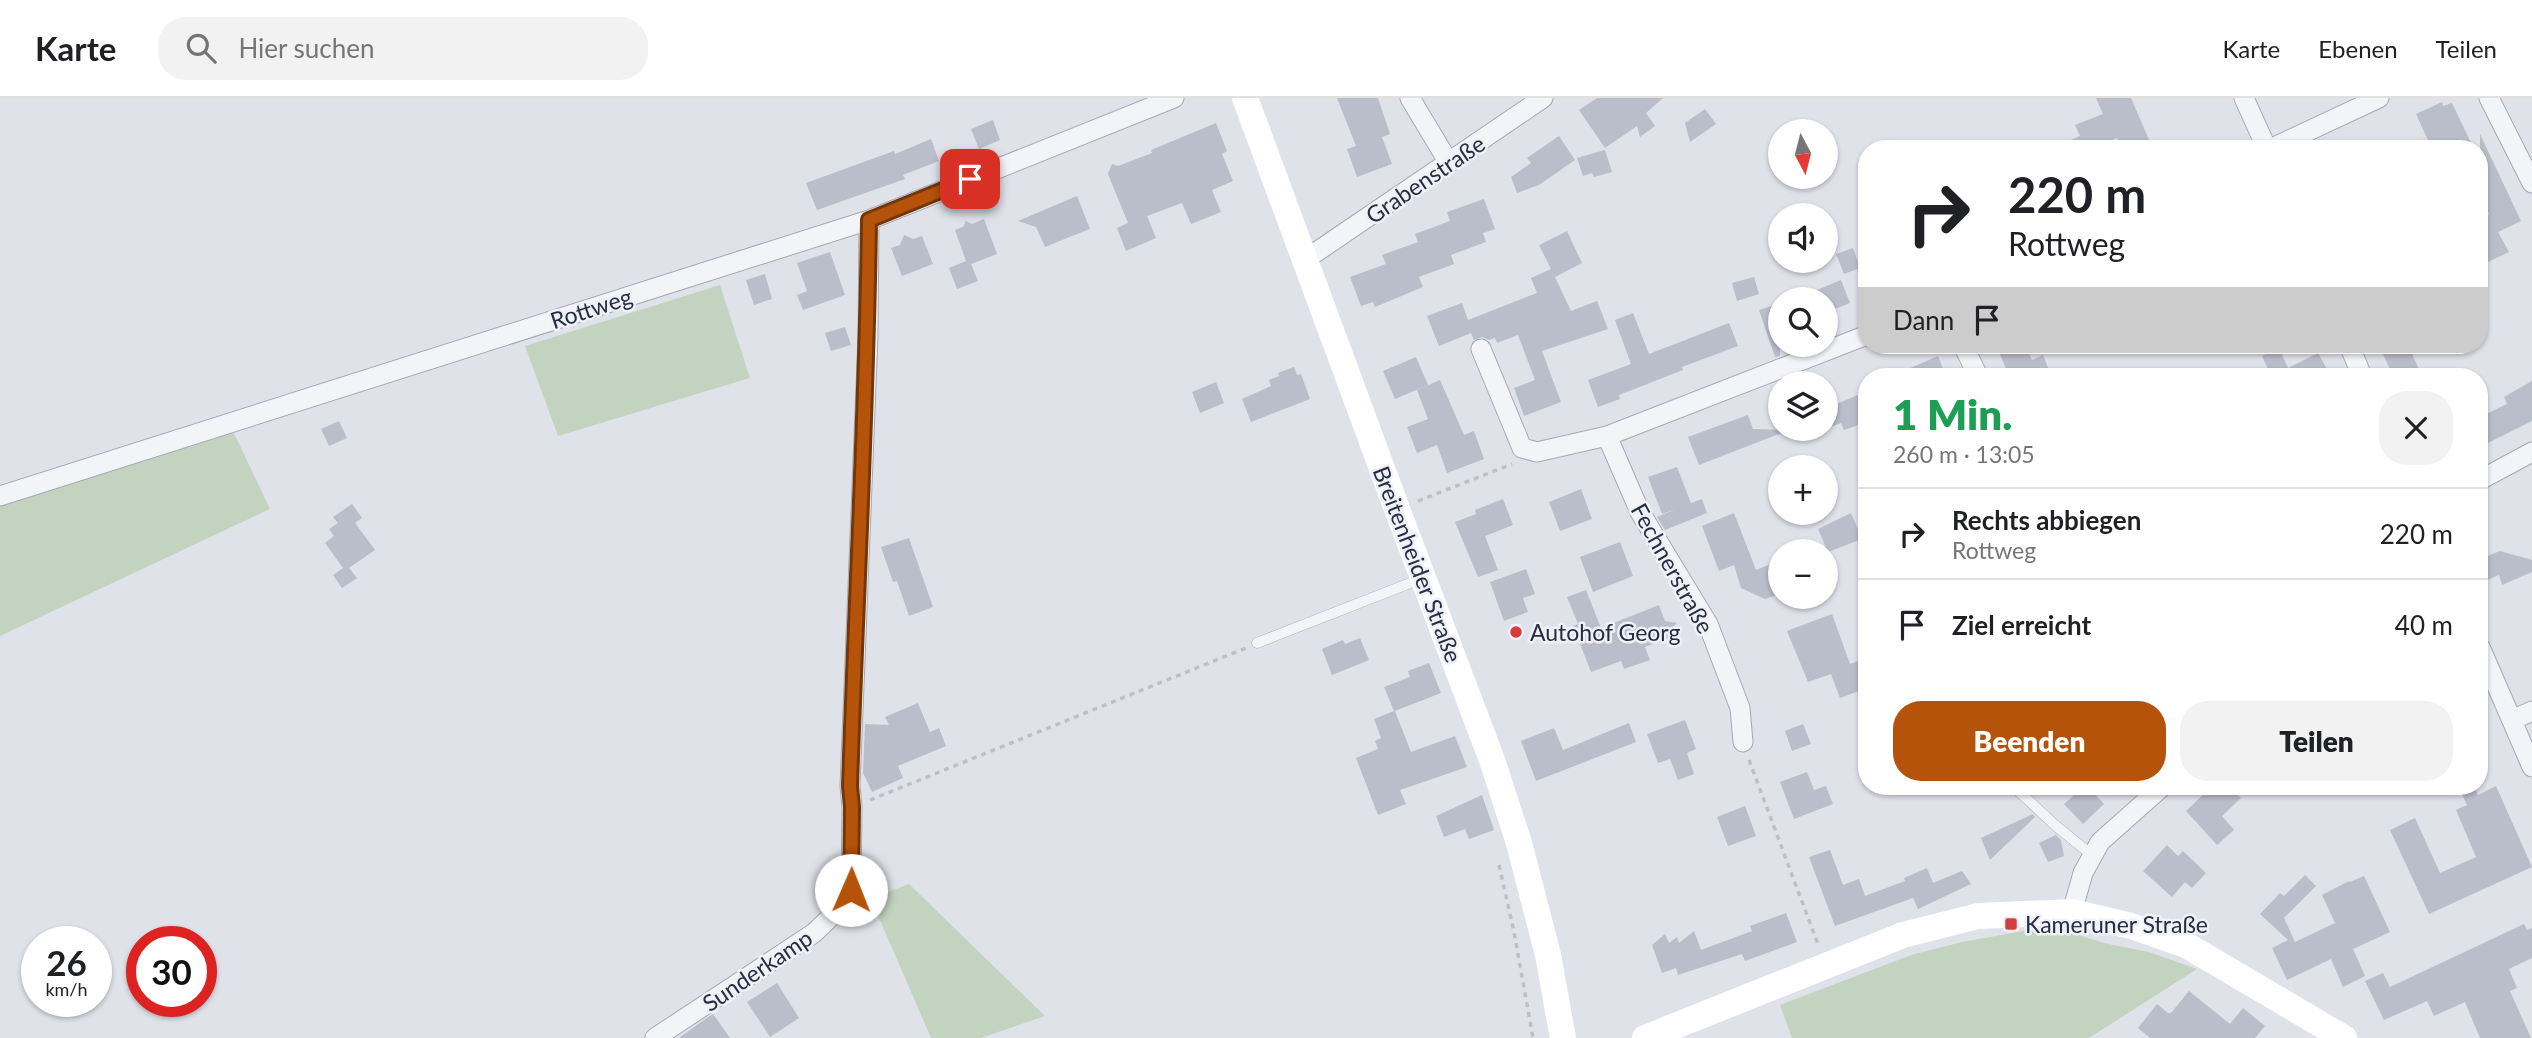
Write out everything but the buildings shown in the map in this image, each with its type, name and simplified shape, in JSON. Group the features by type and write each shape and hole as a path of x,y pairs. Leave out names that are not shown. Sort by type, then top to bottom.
{"street":[{"name":"Rottweg","path":"0,496 869,220 1174,98"},
{"name":"Breitenheider Straße","path":"1245,98 1492,760 1519,844 1548,955 1563,1038"},
{"path":"1410,98 1449,163"},
{"name":"Grabenstraße","path":"1306,259 1543,98"},
{"path":"2244,98 2264,140"},
{"path":"2288,140 2379,98"},
{"path":"2489,98 2532,183"},
{"name":"Sunderkamp","path":"655,1038 814,933 838,910 851,890 851,772 868,336 869,220"},
{"path":"1480,349 1522,448 1537,452 1606,436 1858,338"},
{"name":"Fechnerstraße","path":"1606,436 1640,512 1707,624 1740,708 1743,742"},
{"path":"2488,476 2532,452"},
{"path":"2488,665 2532,766"},
{"path":"2512,720 2532,711"},
{"path":"2072,912 2083,873 2101,842 2153,795"},
{"path":"1645,1038 1903,935 1978,916 2072,912 2131,926 2186,944 2344,1038"}],"lane":[{"path":"1257,643 1423,578"},
{"path":"2023,795 2093,856"}],"path":[{"path":"1397,509 1512,465 1522,448"},
{"path":"852,807 1257,643"},
{"path":"1743,742 1826,966"},
{"path":"1502,858 1498,868 1514,932 1533,1038"}],"green space":[{"path":"720,285 750,378 558,436 525,346"},
{"path":"232,429 270,509 0,636 0,505"},
{"path":"909,884 1045,1016 981,1038 931,1038 873,904 873,898"},
{"path":"2023,931 2072,933 2149,952 2197,969 2089,1038 1792,1038 1780,1005 1911,955"}],"place":[{"name":"Autohof Georg","path":"1516,632"},
{"name":"Kameruner Straße","path":"2011,924"}],"route":[{"path":"851,890 850,786 868,336 869,220 970,179"}]}
